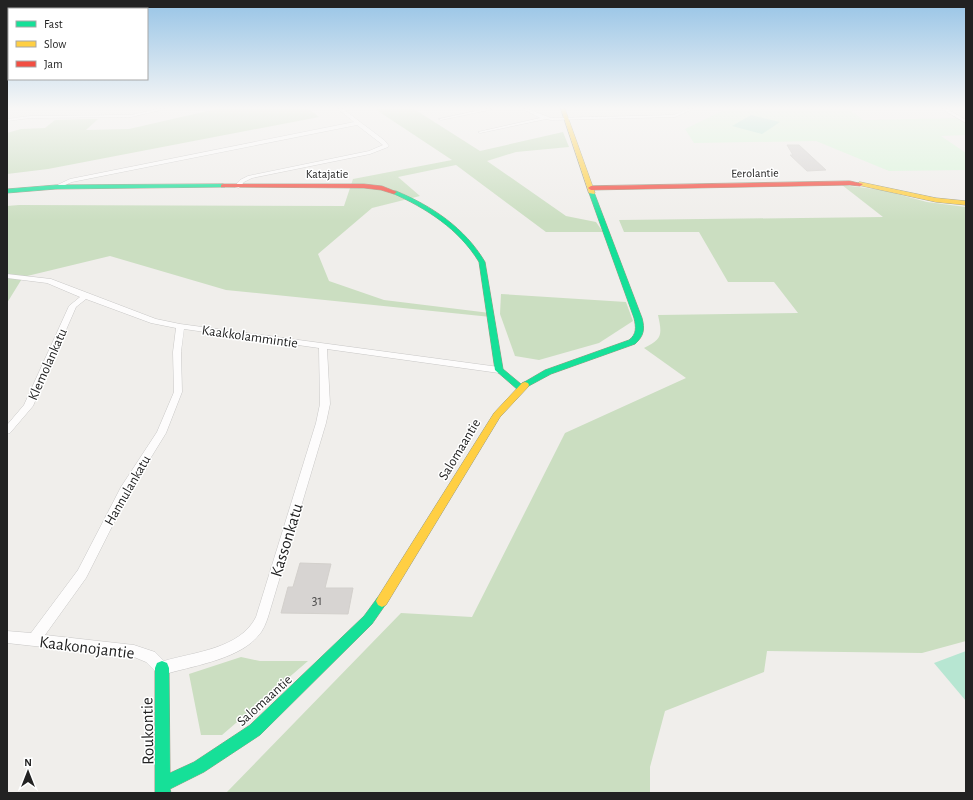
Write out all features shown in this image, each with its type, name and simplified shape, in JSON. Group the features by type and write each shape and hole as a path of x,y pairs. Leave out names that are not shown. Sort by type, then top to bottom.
{"street":[{"path":"56,187 70,181 242,146"},
{"path":"237,187 242,181 250,177 370,152 385,146"},
{"name":"Salomaantie","path":"164,788 199,768 255,730 368,620 382,601 496,415 521,388 548,372 614,350 632,342 638,337 641,328 638,318 575,146"},
{"name":"Eerolantie","path":"591,188 850,183 881,188 932,200 966,203"},
{"name":"Katajatie","path":"7,191 56,187 340,186 385,188 410,199 428,211 467,240 476,249 482,262 499,370"},
{"name":"Kaakkolammintie","path":"7,276 48,281 84,296 154,321 180,326 323,347 499,370"},
{"name":"Klemolankatu","path":"7,431 28,406 73,306 84,296"},
{"name":"Hannulankatu","path":"34,640 82,574 125,490 161,433 178,392 177,352 180,326"},
{"name":"Kassonkatu","path":"162,668 220,652 241,643 254,632 262,617 322,423 325,404 323,347"},
{"path":"499,370 521,388"},
{"name":"Kaakonojantie","path":"7,637 134,651 150,657 162,668"},
{"name":"Roukontie","path":"162,668 164,788"}],"green space":[{"path":"7,146 166,146 48,169 7,174"},
{"path":"431,146 473,146 480,151 500,146 569,146 516,152 487,161 566,216 596,222 603,232 546,232 456,165 398,177 420,196 372,208 318,254 329,281 384,300 490,313 491,317 226,290 110,256 23,277 7,303 7,206 344,206 353,179 452,160"},
{"path":"829,146 956,146 966,153 966,170 889,171"},
{"path":"842,185 882,190 927,202 966,207 966,641 922,653 767,651 764,672 665,711 650,767 650,793 226,793 401,613 472,617 565,433 686,378 644,348 655,342 660,335 658,315 798,313 774,282 728,282 699,232 624,232 619,220 883,217"},
{"path":"501,294 626,302 633,321 599,343 539,360 515,356 500,314"},
{"path":"966,651 966,701 934,663"},
{"path":"241,657 260,661 308,661 222,735 201,735 189,674"}],"building":[{"path":"788,146 800,146 826,170 807,171 790,155 793,155"},
{"path":"300,563 331,564 325,588 353,588 348,614 281,613 288,587 293,587"}],"traffic: fast":[{"path":"7,191 56,187 223,186"},
{"path":"394,192 419,204 444,220 467,240 475,251 482,262 499,370 521,388"},
{"path":"525,385 548,372 632,342 639,334 640,325 638,318 592,193"},
{"path":"164,784 199,767 255,730 368,620 382,601"},
{"path":"162,668 163,793"}],"traffic: slow":[{"path":"576,146 592,193"},
{"path":"860,184 936,200 966,203"},
{"path":"382,601 497,415 525,385"}],"traffic: jam":[{"path":"591,188 860,184"},
{"path":"223,186 364,186 382,188 394,192"}]}
